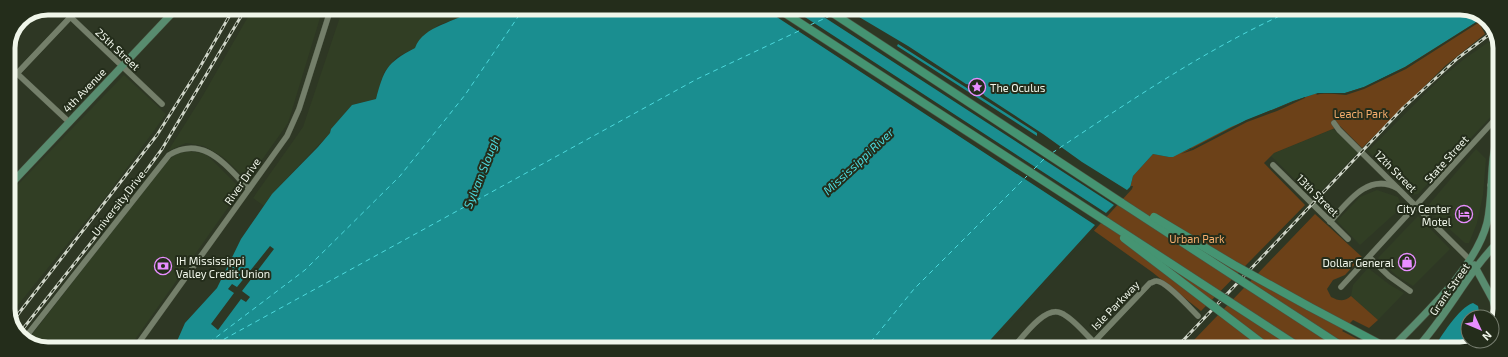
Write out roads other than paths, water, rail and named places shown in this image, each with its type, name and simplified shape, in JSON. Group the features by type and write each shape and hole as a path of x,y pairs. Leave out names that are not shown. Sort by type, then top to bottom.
{"highway":[{"path":"788,15 1291,342"},
{"path":"836,15 1335,342"},
{"path":"1122,202 1154,217 1234,265 1377,342"},
{"path":"1107,222 1148,257 1261,342"}],"main road":[{"name":"4th Avenue","path":"15,180 170,15"},
{"name":"Grant Street","path":"1397,342 1460,275 1481,240 1487,222 1491,161 1493,154"},
{"name":"Grant Street","path":"1422,342 1445,314 1476,268 1493,248"},
{"name":"12th Street","path":"1470,260 1476,268 1493,300"}],"street":[{"name":"River Drive","path":"139,342 292,127 329,15"},
{"name":"25th Street","path":"70,17 162,104"},
{"path":"69,122 17,74 70,17"},
{"name":"State Street","path":"1342,287 1493,122"},
{"name":"12th Street","path":"1334,123 1339,130 1470,260"},
{"name":"University Drive","path":"27,335 169,155 183,149 191,148 206,151 219,160 249,189"},
{"name":"13th Street","path":"1273,165 1348,239"},
{"path":"1375,184 1382,171"},
{"path":"1330,222 1355,193 1366,186 1387,184 1398,188"},
{"path":"1369,257 1394,280 1410,291"},
{"name":"Isle Parkway","path":"1018,342 1044,314 1052,311 1063,313 1094,342 1150,283 1156,281 1161,282 1171,290 1198,316"}],"water":[{"path":"463,15 1460,15 1471,17 1479,21 1405,67 1364,87 1345,93 1318,93 1293,101 1231,127 1173,157 1153,154 1133,176 1130,188 990,342 177,342 185,323 217,288 241,239 272,194 318,147 330,133 331,129 352,105 376,99 384,74 392,63 405,53 415,48 419,40 425,34"},
{"path":"1473,303 1478,306 1479,309 1464,309"},
{"path":"1460,312 1460,342 1437,342 1445,330"}],"railway":[{"path":"16,317 157,135 200,67 230,15"},
{"path":"22,330 124,201 162,149 242,15"},
{"path":"1182,342 1403,108 1458,58 1490,34"}],"place":[{"name":"The Oculus","path":"977,87"},
{"name":"City Center Motel","path":"1464,214"},
{"name":"Dollar General","path":"1407,262"},
{"name":"IH Mississippi Valley Credit Union","path":"163,266"}],"park label":[{"name":"Leach Park","path":"1361,113"},
{"name":"Urban Park","path":"1197,238"}],"water label":[{"name":"Mississippi River","path":"858,161"},
{"name":"Sylvan Slough","path":"481,172"}]}
